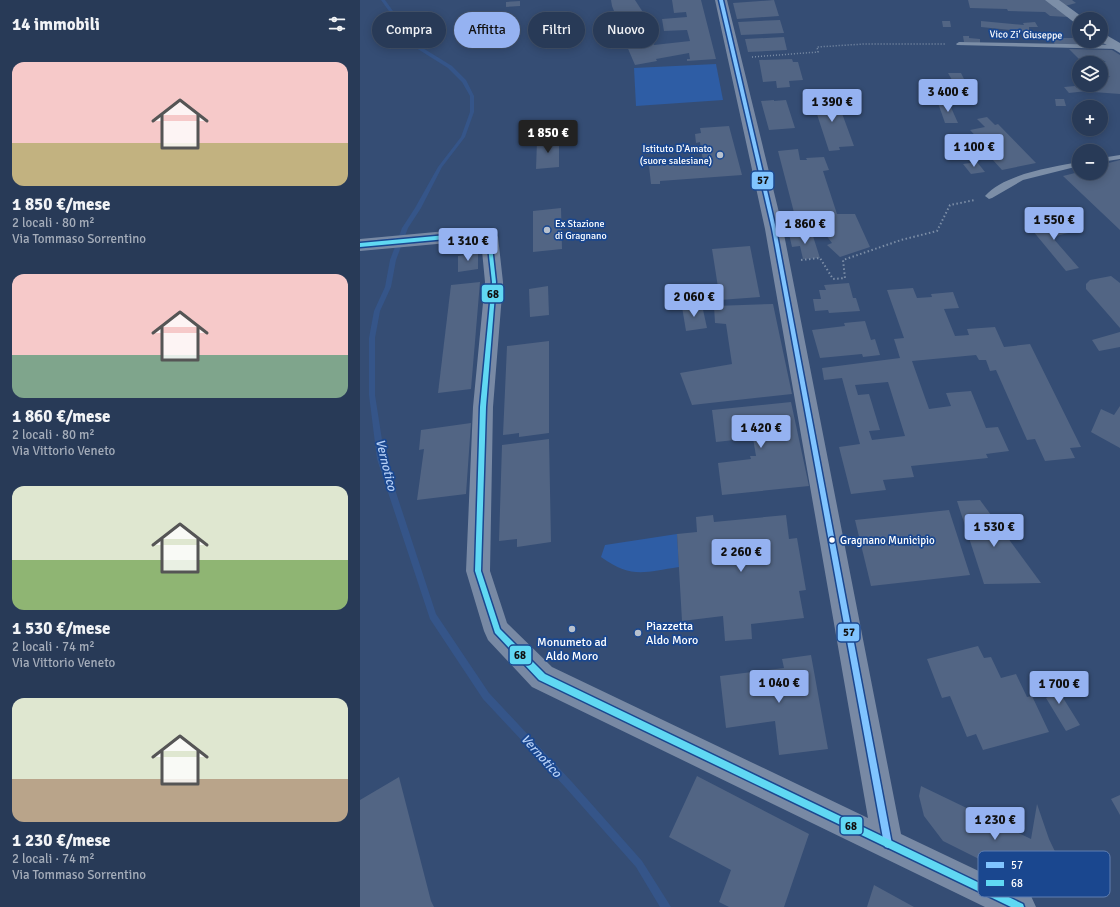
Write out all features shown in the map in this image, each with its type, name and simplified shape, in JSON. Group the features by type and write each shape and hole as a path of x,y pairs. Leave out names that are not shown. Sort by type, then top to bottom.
{"street":[{"path":"721,0 736,58 780,262 888,844"},
{"path":"1051,0 1072,15"},
{"path":"1108,41 1118,48"},
{"path":"365,245 478,234 489,237 494,282 483,407 478,571 497,631 542,677 978,887"},
{"path":"999,897 1020,907"}],"lane":[{"name":"Vico Zi' Giuseppe","path":"959,44 1118,48"},
{"path":"1108,159 1120,157"},
{"path":"989,196 997,190 1019,179 1072,166"}],"path":[{"path":"736,58 818,52 817,47 842,45 959,44"},
{"path":"780,262 820,258 833,279 845,278 843,260 901,240 937,231 950,205 989,196"}],"shaded area":[{"path":"716,64 723,100 636,106 634,68"},
{"path":"677,534 679,567 647,572 630,571 621,569 601,557 605,545"}],"building":[{"path":"611,0 635,0 643,12 614,12"},
{"path":"672,0 701,0 716,59 687,61 687,59 690,59 689,53 656,59 657,61 635,65 628,48 659,48 659,44 690,41 687,30 664,31 662,19 687,17 686,12 674,13"},
{"path":"774,0 779,16 737,19 733,3"},
{"path":"968,0 1049,0 1056,9 1059,9 1068,17 1050,16 1045,12 970,8"},
{"path":"1056,0 1072,0 1076,3 1065,6"},
{"path":"520,1 520,6 506,7 506,2"},
{"path":"780,20 784,33 741,35 738,22"},
{"path":"942,21 950,21 951,27 943,27"},
{"path":"981,21 1024,25 1023,23 1035,22 1038,27 1029,27 1029,32 981,27"},
{"path":"963,36 980,39 980,43 964,42"},
{"path":"784,37 787,50 748,52 745,39"},
{"path":"1052,38 1072,38 1072,45 1055,45"},
{"path":"1069,49 1112,50 1120,55 1120,94 1093,92 1108,92 1108,77 1110,77 1108,75 1108,56 1076,56"},
{"path":"792,59 793,62 798,62 803,80 789,81 790,87 777,88 776,81 763,82 759,60"},
{"path":"948,73 961,73 964,79 952,80"},
{"path":"1072,86 1072,92 1078,92 1069,93 1064,87"},
{"path":"811,96 836,97 854,146 839,147 840,150 829,151"},
{"path":"1055,99 1064,99 1066,106 1056,106"},
{"path":"786,100 795,128 769,130 761,101"},
{"path":"938,103 949,103 958,123 945,123"},
{"path":"987,117 995,125 998,124 1036,163 1002,170 982,148 986,147 970,130 985,127 977,119"},
{"name":"Istituto D'Amato (suore salesiane)","path":"729,126 742,175 660,181 660,184 651,184 649,166 703,161 700,142 696,143 695,134 701,133 700,128"},
{"path":"559,139 559,167 536,169 537,141"},
{"path":"798,149 800,160 807,160 806,158 824,157 829,170 823,171 837,214 855,214 870,247 840,257 827,245 832,243 817,223 797,224 778,151"},
{"path":"1120,160 1120,230 1063,176 1072,174 1072,180 1108,180 1108,163"},
{"path":"977,162 985,172 971,174 963,164"},
{"name":"Ex Stazione di Gragnano","path":"561,208 562,249 533,252 533,211"},
{"path":"1056,219 1068,233 1052,237 1079,268 1066,271 1028,225"},
{"path":"812,233 820,258 803,259 800,246 792,247 789,234"},
{"path":"750,246 760,297 720,300 712,249"},
{"path":"478,253 478,269 458,272 458,256"},
{"path":"1111,276 1120,283 1120,328 1086,289 1086,284 1090,280"},
{"path":"480,282 471,389 438,393 451,285"},
{"path":"849,283 853,298 856,298 860,311 829,313 828,310 815,311 813,299 821,299 819,290 826,290 824,285"},
{"path":"548,286 549,315 530,317 529,289"},
{"path":"913,288 917,298 932,297 931,294 953,292 959,308 944,309 955,336 969,335 967,329 995,327 1004,347 1030,344 1081,447 1070,448 1075,458 1045,461 1035,439 1027,440 996,370 990,371 986,360 979,360 976,355 912,361 929,409 951,406 946,393 971,391 986,428 998,427 1009,451 986,454 988,458 911,466 914,477 883,480 886,490 851,494 839,447 860,444 842,378 824,380 822,368 900,358 894,339 904,338 887,290","holes":["888,382 905,436 872,440 869,431 880,430 869,394 858,395 855,385"]},
{"path":"773,304 792,394 692,405 680,373 732,364 726,324 715,323 714,306"},
{"path":"702,305 707,328 686,331 682,307"},
{"path":"865,321 871,340 875,339 880,355 863,357 862,354 820,358 812,330 845,326 844,323"},
{"path":"1120,332 1120,347 1099,351 1092,340"},
{"path":"549,341 549,433 519,437 519,433 503,435 507,346"},
{"path":"791,402 809,486 722,495 718,463 751,459 750,456 756,456 753,438 716,442 712,410"},
{"path":"1120,406 1120,448 1091,432 1101,409 1114,415"},
{"path":"471,423 466,494 417,500 424,449 419,450 421,430"},
{"path":"549,439 551,542 517,547 517,539 499,541 502,445"},
{"path":"980,500 1041,583 984,584 957,501"},
{"path":"949,510 970,575 871,586 855,520"},
{"path":"713,515 714,522 786,515 789,539 797,538 806,590 799,591 804,618 751,624 752,639 725,641 723,616 682,621 677,534 697,532 696,517"},
{"path":"978,646 984,658 991,657 1001,678 1016,674 1027,697 1032,696 1049,732 983,750 976,734 967,737 950,696 942,698 927,659"},
{"path":"811,655 828,749 779,755 775,721 726,728 720,676 784,668 782,659"},
{"path":"1050,677 1080,725 1066,731 1046,698 1048,697 1039,682"},
{"path":"697,776 809,834 784,907 729,907 719,902 731,870 669,837"},
{"path":"399,777 431,901 434,907 360,907 360,800"},
{"path":"921,786 1031,839 1037,804 1055,851 978,851 978,858 943,841 924,816 919,796"},
{"path":"1120,795 1120,815 1111,799"},
{"path":"874,885 914,907 867,907"}],"waterway":[{"name":"Vernotico","path":"383,0 396,18 395,26 398,35 450,67 464,81 472,96 472,112 463,137 440,167 418,208 405,228 393,260 388,287 377,311 372,338 372,395 381,459 433,616 486,696 569,785 639,864 666,907"}],"transit line":[{"name":"57","path":"721,0 774,229 888,844"},
{"name":"68","path":"360,245 479,234 489,237 494,282 483,407 478,571 497,631 542,677 978,887"},
{"name":"68","path":"999,897 1020,907"}],"place":[{"name":"Istituto D'Amato (suore salesiane)","path":"720,155"},
{"name":"Ex Stazione di Gragnano","path":"547,230"},
{"name":"Gragnano Municipio","path":"832,540"},
{"name":"Monumeto ad Aldo Moro","path":"572,629"},
{"name":"Piazzetta Aldo Moro","path":"638,633"}]}
